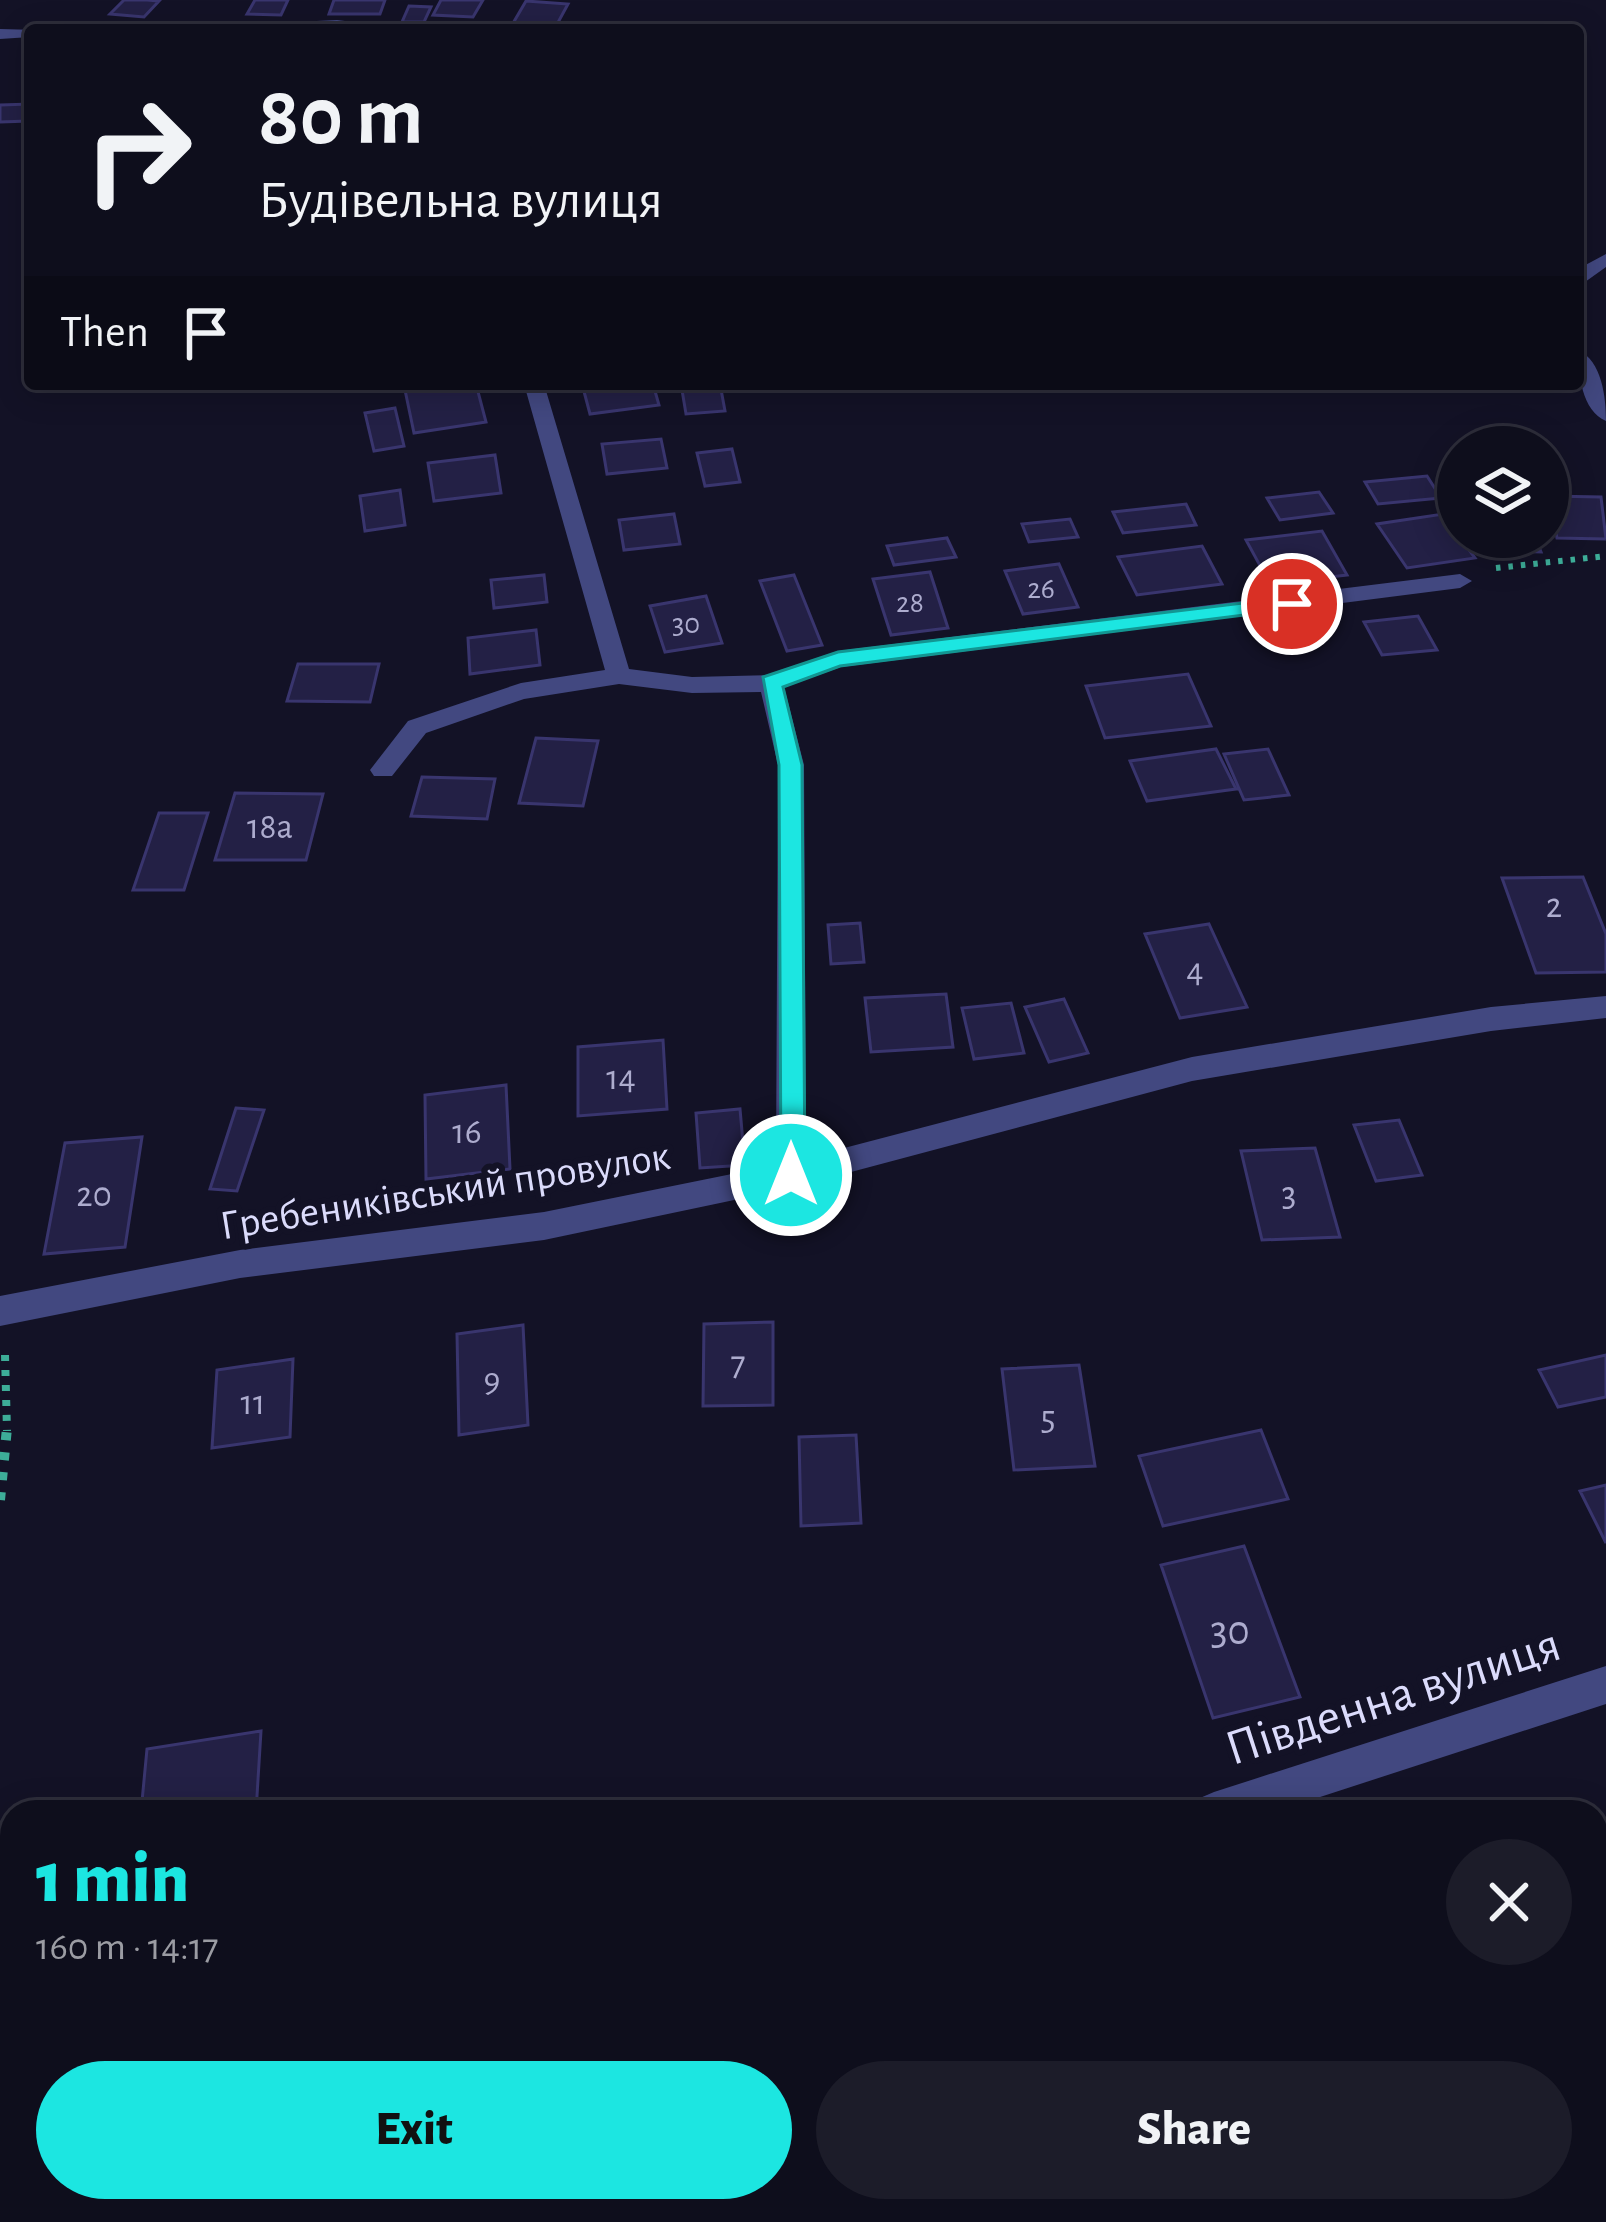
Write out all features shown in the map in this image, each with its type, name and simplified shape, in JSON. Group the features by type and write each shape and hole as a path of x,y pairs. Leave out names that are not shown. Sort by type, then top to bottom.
{"street":[{"path":"1584,369 1606,415"},
{"path":"536,390 619,676"},
{"path":"383,770 417,727 521,691 619,676 692,686 771,683 838,659 1460,581"},
{"path":"771,683 790,765 791,1175"},
{"name":"Гребениківський провулок","path":"12,1308 240,1264 544,1226 791,1175 1192,1070 1491,1019 1606,1007"},
{"name":"Південна вулиця","path":"1251,1800 1606,1684"}],"path":[{"path":"1460,581 1514,562 1606,556"},
{"path":"0,1500 8,1422 5,1338 12,1308"}],"building":[{"path":"124,0 159,1 144,17 110,14"},
{"path":"255,0 288,0 281,15 247,14"},
{"path":"334,0 385,0 380,14 329,14"},
{"path":"441,0 483,0 473,17 433,15"},
{"path":"526,1 568,4 557,24 513,24"},
{"path":"409,6 431,7 424,22 402,22"},
{"path":"24,104 24,121 0,122 0,105"},
{"path":"405,390 478,390 486,422 414,433"},
{"path":"584,390 655,390 659,405 590,414"},
{"path":"682,390 721,390 725,411 686,414"},
{"path":"395,408 404,446 374,451 365,413"},
{"path":"661,439 667,468 607,474 602,444"},
{"path":"732,449 740,482 705,486 697,453"},
{"path":"495,455 501,493 434,501 428,463"},
{"path":"1427,476 1437,498 1378,504 1365,482"},
{"path":"400,490 405,525 365,531 360,496"},
{"path":"1319,492 1333,513 1280,520 1267,498"},
{"path":"1569,496 1601,497 1606,539 1569,538"},
{"path":"1186,504 1196,525 1123,533 1113,512"},
{"path":"674,514 680,544 624,550 619,520"},
{"path":"1437,515 1437,558 1475,558 1407,568 1377,524"},
{"path":"1070,519 1078,537 1029,542 1022,524"},
{"path":"1322,531 1347,575 1270,584 1246,540"},
{"path":"947,538 956,557 894,565 887,546"},
{"path":"1202,546 1222,584 1137,595 1118,557"},
{"path":"1059,564 1078,607 1023,614 1005,571"},
{"path":"930,572 948,628 891,635 873,579"},
{"path":"544,575 547,602 494,608 491,580"},
{"path":"794,575 822,645 787,651 760,581"},
{"path":"706,596 722,643 665,652 650,606"},
{"path":"1418,616 1437,650 1382,655 1364,622"},
{"path":"536,630 540,665 470,674 468,638"},
{"path":"298,664 379,664 370,702 287,701"},
{"path":"1188,674 1211,726 1105,738 1086,686"},
{"path":"536,738 598,741 583,806 519,803"},
{"path":"1216,749 1236,789 1147,801 1130,761"},
{"path":"1268,749 1289,795 1244,800 1224,754"},
{"path":"422,777 495,779 487,819 411,816"},
{"path":"235,793 323,794 306,860 215,860"},
{"path":"159,813 208,813 184,890 133,890"},
{"path":"1583,877 1606,934 1606,972 1536,973 1502,878"},
{"path":"860,923 864,962 831,964 828,925"},
{"path":"1209,924 1247,1007 1180,1018 1145,934"},
{"path":"946,994 953,1047 871,1052 865,998"},
{"path":"1064,999 1088,1053 1049,1062 1025,1007"},
{"path":"1011,1003 1024,1053 974,1059 962,1008"},
{"path":"663,1040 667,1109 578,1116 578,1047"},
{"path":"506,1085 510,1169 426,1179 425,1095"},
{"path":"236,1108 264,1110 237,1191 210,1189"},
{"path":"740,1109 745,1165 700,1168 696,1113"},
{"path":"1399,1120 1422,1175 1376,1181 1354,1125"},
{"path":"142,1137 125,1247 44,1254 65,1143"},
{"path":"1315,1148 1340,1237 1262,1240 1241,1151"},
{"path":"773,1322 773,1405 703,1406 704,1324"},
{"path":"523,1325 528,1425 459,1435 457,1334"},
{"path":"1606,1355 1606,1397 1558,1407 1539,1370"},
{"path":"293,1359 290,1437 212,1448 217,1370"},
{"path":"1079,1365 1095,1466 1014,1470 1002,1369"},
{"path":"1261,1430 1288,1499 1163,1526 1139,1456"},
{"path":"856,1435 861,1523 801,1526 799,1437"},
{"path":"1606,1485 1606,1543 1580,1491"},
{"path":"1244,1546 1300,1697 1213,1718 1161,1565"},
{"path":"261,1731 257,1800 142,1800 147,1749"}],"route":[{"path":"791,1175 790,765 771,683 838,659 1292,604"}]}
